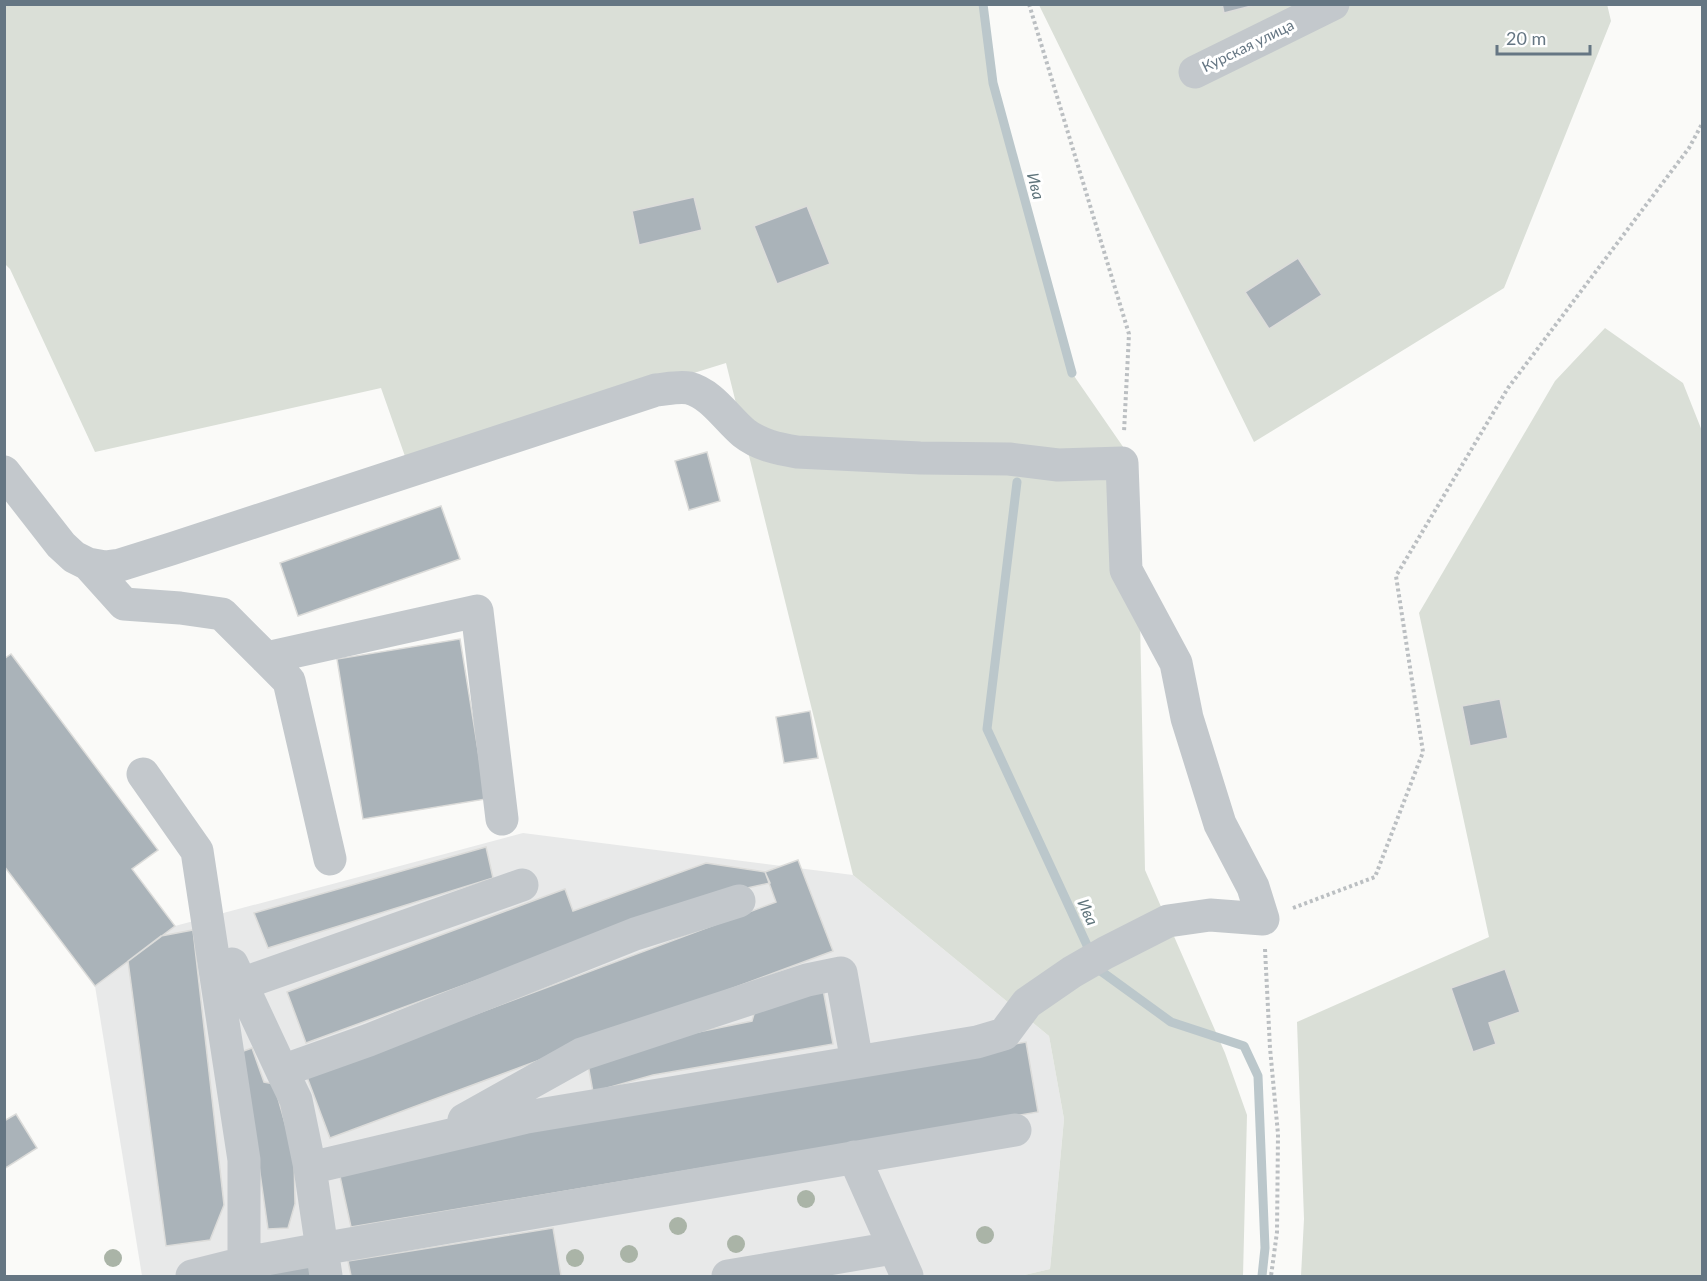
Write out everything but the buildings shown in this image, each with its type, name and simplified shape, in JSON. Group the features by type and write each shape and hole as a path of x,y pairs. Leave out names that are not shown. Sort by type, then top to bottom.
{"street":[{"name":"Курская улица","path":"1195,72 1333,4"},
{"path":"4,472 61,545 74,557 88,564 105,567 120,565 656,390 675,387 690,388 703,394 745,434 778,449 818,454 1009,459 1058,465 1122,463 1126,570 1176,663 1187,718 1220,824 1253,887 1263,919 1210,915 1168,921 1072,972 1027,1003 1004,1034 977,1042 527,1117 310,1168"},
{"path":"88,564 124,604 222,614 289,681 330,859"},
{"path":"266,658 477,611 502,819"},
{"path":"143,774 197,851 244,1160 244,1263"},
{"path":"241,984 522,885"},
{"path":"282,1071 369,1040 635,934 739,901"},
{"path":"206,909 296,1100 310,1168 324,1262"},
{"path":"432,1139 582,1054 807,980 841,973 857,1062"},
{"path":"192,1276 244,1263 324,1262 854,1157 1015,1130"},
{"path":"728,1276 900,1262 854,1157"}],"path":[{"path":"1029,4 1129,334 1122,463"},
{"path":"1271,1276 1277,1232 1278,1134 1270,1048 1263,919 1375,877 1423,752 1396,576 1508,388 1689,148 1702,124"}],"shaded area":[{"path":"1607,4 1611,21 1504,288 1254,442 1039,5"},
{"path":"5,5 983,5 993,83 1072,373 1137,467 1145,870 1225,1053 1247,1115 1243,1276 1020,1276 1050,1269 1064,1119 1049,1036 853,875 726,363 407,462 381,388 95,452 10,269 5,264"},
{"path":"1605,328 1683,383 1702,431 1702,1276 1301,1276 1304,1219 1297,1022 1489,937 1419,613 1555,381"},
{"path":"523,833 853,875 1049,1036 1064,1119 1050,1269 1020,1276 142,1276 95,986 175,926"}],"waterway":[{"name":"Ива","path":"983,4 993,83 1072,373"},
{"name":"Ива","path":"1017,482 987,729 1098,969 1171,1022 1244,1046 1258,1076 1265,1248 1262,1276"}]}
